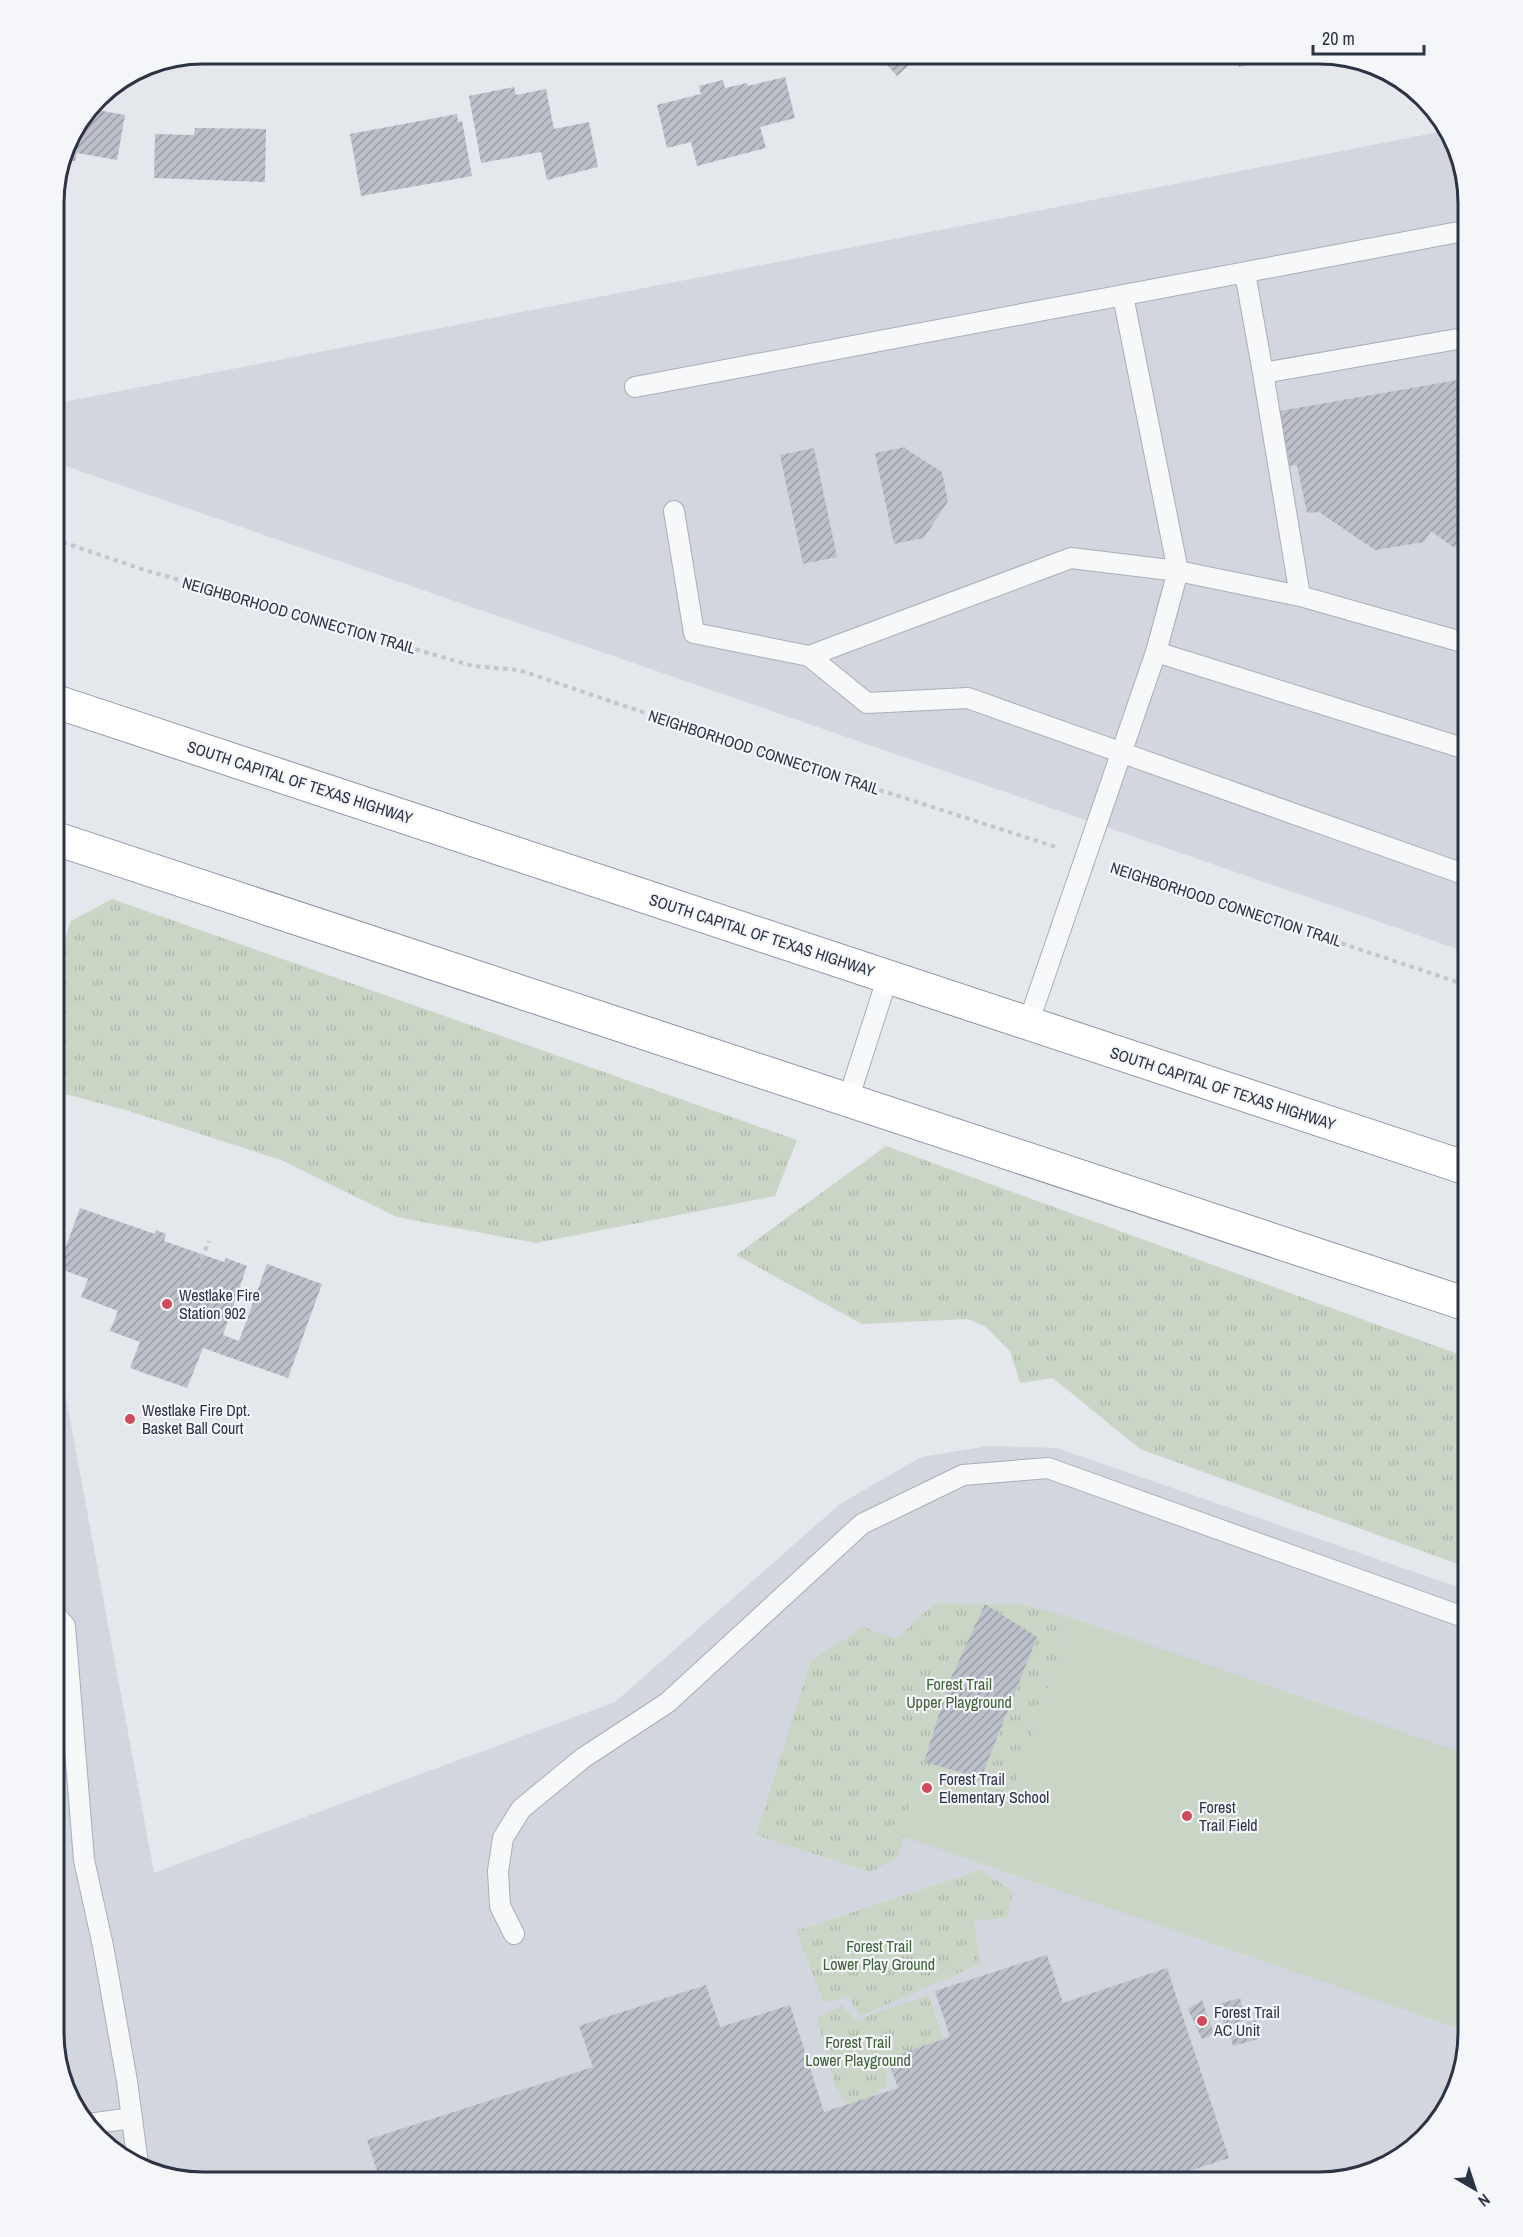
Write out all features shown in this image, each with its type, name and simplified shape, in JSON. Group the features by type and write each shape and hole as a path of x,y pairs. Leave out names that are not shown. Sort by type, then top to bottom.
{"highway":[{"name":"SOUTH CAPITAL OF TEXAS HIGHWAY","path":"65,705 1459,1166"},
{"path":"65,846 848,1100 1459,1302"}],"lane":[{"path":"635,387 1459,232"},
{"path":"1245,273 1300,596"},
{"path":"1028,1024 1156,651 1178,571 1123,296"},
{"path":"1263,373 1459,339"},
{"path":"674,511 694,633 809,656 867,703 968,698 1459,872"},
{"path":"809,656 1071,558 1178,571 1300,596 1459,641"},
{"path":"1156,651 1459,747"},
{"path":"848,1100 888,976"},
{"path":"514,1934 500,1906 498,1871 504,1838 521,1809 583,1758 667,1703 862,1524 963,1475 1048,1468 1459,1615"},
{"path":"64,1625 84,1860 103,1946 137,2155"},
{"path":"97,2123 132,2118"}],"path":[{"name":"NEIGHBORHOOD CONNECTION TRAIL","path":"65,543 141,569 473,666 519,670 1459,983"},
{"path":"198,1267 209,1241"}],"shaded area":[{"path":"1439,132 1454,168 1459,204 1459,950 65,466 65,402"},
{"name":"Forest Trail Elementary School","path":"64,1389 154,1873 615,1702 840,1504 921,1457 989,1446 1057,1448 1459,1588 1459,2033 1454,2069 1440,2103 1418,2132 1404,2144 1389,2154 1355,2168 1319,2172 195,2172 159,2165 126,2149 99,2125 88,2111 69,2069 64,2033"}],"green space":[{"path":"112,899 797,1140 775,1196 536,1243 397,1217 281,1160 129,1111 65,1094 65,940 71,921"},
{"path":"886,1146 1459,1354 1459,1564 1140,1449 1053,1378 1020,1383 1010,1351 986,1327 968,1319 862,1324 736,1255"},
{"name":"Forest Trail Upper Playground","path":"935,1603 1024,1605 1072,1618 1010,1798 925,1769 897,1858 870,1872 756,1835 811,1661 864,1627 896,1639"},
{"name":"Forest Trail Field","path":"1072,1618 1459,1752 1459,2029 899,1835 923,1768 1010,1797"},
{"name":"Forest Trail Lower Play Ground","path":"981,1870 1013,1892 1007,1918 974,1921 980,1964 860,2016 848,1996 824,2003 796,1931"},
{"name":"Forest Trail Lower Playground","path":"929,1995 943,2039 887,2058 887,2086 852,2110 835,2085 817,2019 841,2005 856,2020"}],"building":[{"path":"887,65 909,65 897,76"},
{"path":"785,77 795,118 760,127 766,148 697,166 691,142 667,148 657,105 701,94 699,86 723,80 725,88 747,83 748,86"},
{"path":"514,87 516,95 546,89 554,129 589,122 598,167 547,180 541,152 481,163 469,96"},
{"path":"100,111 125,115 117,160 77,153 75,161 72,160 83,134"},
{"path":"457,114 458,122 462,121 472,176 361,196 350,134"},
{"path":"195,128 266,129 265,182 154,178 155,134 194,135"},
{"path":"1459,380 1459,546 1453,547 1431,531 1424,542 1375,550 1319,512 1307,513 1297,465 1290,466 1280,411"},
{"path":"906,447 942,472 948,501 924,538 894,544 875,453"},
{"path":"814,448 837,557 803,564 780,455"},
{"name":"Westlake Fire Station 902","path":"80,1208 155,1234 156,1230 166,1234 164,1241 224,1262 226,1258 247,1266 223,1335 239,1341 267,1264 322,1284 288,1378 203,1348 187,1388 130,1368 140,1342 110,1331 118,1311 81,1297 88,1279 64,1270 64,1250"},
{"path":"985,1604 1037,1637 981,1778 924,1762 950,1680"},
{"path":"1047,1955 1063,2003 1167,1968 1229,2158 1186,2172 377,2172 367,2140 593,2067 579,2026 706,1985 720,2027 790,2005 824,2112 898,2088 887,2058 950,2037 935,1991"},
{"path":"1240,1998 1246,2020 1224,2026 1218,2004"},
{"name":"Forest Trail AC Unit","path":"1202,2000 1214,2034 1202,2039 1188,2009"},
{"path":"1256,2020 1261,2038 1233,2046 1228,2028"}],"place":[{"name":"Westlake Fire Station 902","path":"167,1304"},
{"name":"Westlake Fire Dpt. Basket Ball Court","path":"130,1419"},
{"name":"Forest Trail Elementary School","path":"927,1788"},
{"name":"Forest Trail Field","path":"1187,1816"},
{"name":"Forest Trail AC Unit","path":"1202,2021"}]}
